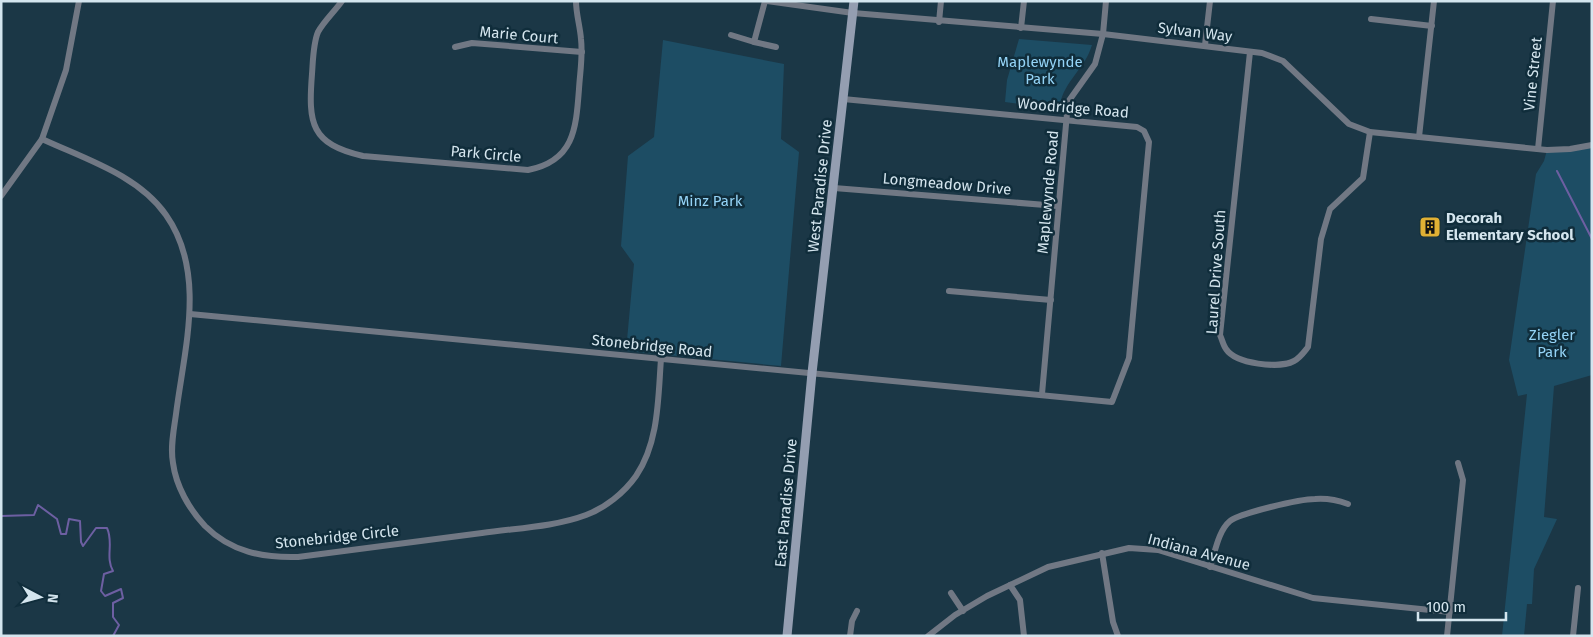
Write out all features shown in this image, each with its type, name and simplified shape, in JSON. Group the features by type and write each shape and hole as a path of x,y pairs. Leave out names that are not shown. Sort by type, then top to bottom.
{"street":[{"path":"1,196 42,139 66,70 79,1"},
{"name":"Park Circle","path":"342,1 318,32 314,53 310,111 315,127 338,150 363,156 528,170 543,167 554,161 572,140 576,125 582,52 576,1"},
{"path":"754,42 766,1"},
{"name":"Sylvan Way","path":"766,1 853,13 939,22 1103,34 1262,53 1283,61 1349,124 1370,132 1538,149 1570,149 1592,145"},
{"name":"West Paradise Drive","path":"812,373 854,1"},
{"path":"939,22 941,1"},
{"path":"1021,28 1024,1"},
{"name":"Maplewynde Road","path":"1042,394 1068,102 1095,64 1103,34 1106,1"},
{"path":"1205,46 1210,1"},
{"path":"1419,137 1434,1"},
{"name":"Vine Street","path":"1538,149 1553,1"},
{"path":"1371,19 1432,26"},
{"path":"731,35 776,47"},
{"name":"Marie Court","path":"455,47 472,43 582,52"},
{"name":"Laurel Drive South","path":"1250,52 1220,335 1225,348 1241,361 1281,366 1296,360 1308,347 1321,239 1330,209 1363,178 1370,132"},
{"name":"Woodridge Road","path":"843,99 1137,127 1144,131 1149,142 1128,358 1112,402"},
{"name":"Stonebridge Circle","path":"42,139 122,176 147,195 166,215 176,234 185,256 189,282 190,314 173,436 172,462 179,485 189,506 215,536 237,548 274,558 298,557 543,525 570,520 595,511 620,494 635,476 644,461 654,430 661,359"},
{"name":"Longmeadow Drive","path":"834,188 1058,206"},
{"path":"948,291 1051,300"},
{"name":"Stonebridge Road","path":"190,314 1112,402"},
{"name":"East Paradise Drive","path":"787,636 812,373"},
{"path":"1448,636 1463,480 1458,463"},
{"path":"1210,567 1222,533 1229,522 1245,514 1313,499 1336,500 1348,504"},
{"name":"Indiana Avenue","path":"928,636 963,611 1048,567 1102,554 1144,548 1313,598 1450,612"},
{"path":"1102,554 1113,622 1118,636"},
{"path":"1010,585 1020,600 1024,636"},
{"path":"1573,636 1578,588"},
{"path":"951,593 963,611"},
{"path":"850,636 852,620 857,612"}],"green space":[{"name":"Maplewynde Park","path":"1019,39 1092,45 1085,61 1066,89 1060,105 1053,108 1005,102 1007,80"},
{"name":"Minz Park","path":"663,40 784,64 781,139 799,152 781,366 626,351 634,264 621,246 628,156 654,137"},
{"name":"Ziegler Park","path":"1592,145 1592,375 1554,386 1544,517 1557,519 1534,569 1532,604 1527,604 1524,636 1502,636 1527,394 1518,396 1509,360 1536,174 1544,161 1547,150"}],"waterway":[{"path":"1557,171 1592,239"},
{"path":"1,516 34,515 38,505 57,519 61,534 66,534 69,519 80,521 81,542 83,546 96,528 107,528 113,571 104,574 101,591 105,596 121,589 123,598 113,603 113,617 119,625 113,636"}],"place":[{"name":"Decorah Elementary School","path":"1430,227"}]}
